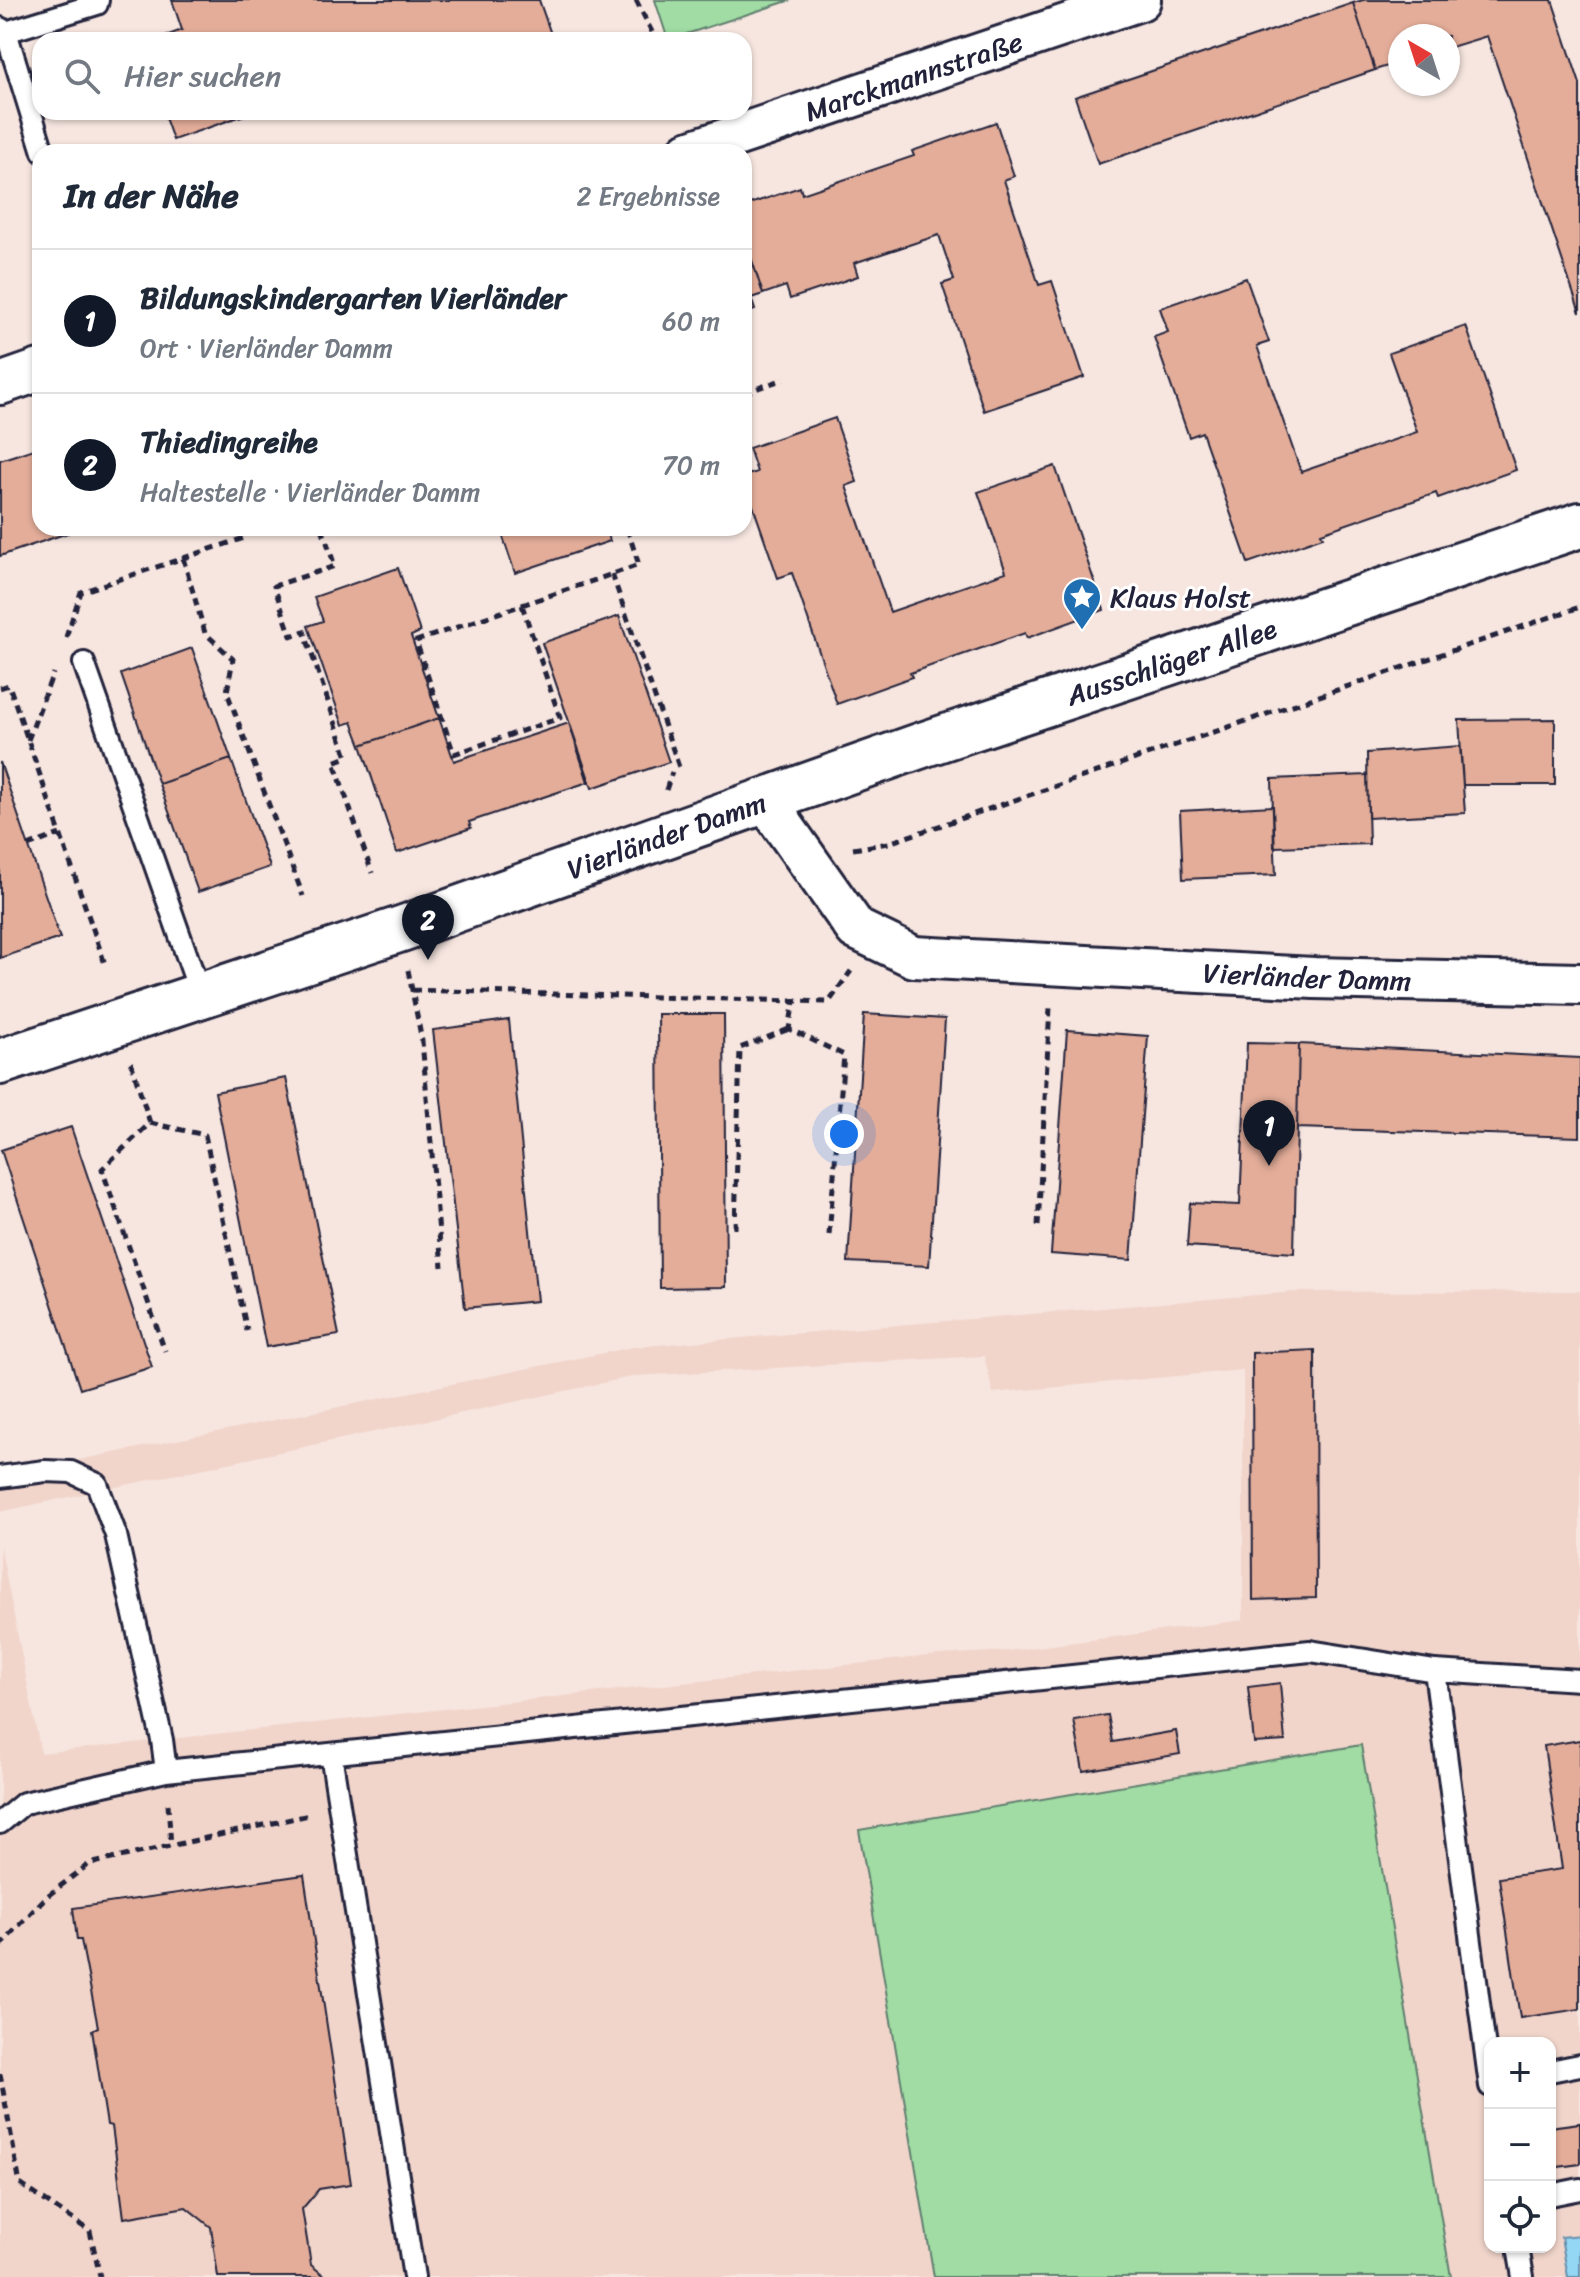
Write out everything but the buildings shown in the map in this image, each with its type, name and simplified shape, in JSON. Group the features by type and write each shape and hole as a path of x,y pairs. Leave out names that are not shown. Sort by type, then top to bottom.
{"street":[{"name":"Marckmannstraße","path":"712,144 1140,0"},
{"path":"0,384 32,373"},
{"name":"Ausschläger Allee","path":"765,800 1580,525"},
{"name":"Vierländer Damm","path":"0,1062 401,929 765,800 856,929 914,957 1314,978 1580,984"}],"lane":[{"path":"32,118 3,30 97,4 98,0"},
{"path":"33,120 40,144"},
{"path":"84,663 201,996"},
{"path":"0,1477 13,1473 71,1472 97,1484 116,1535 162,1740 166,1771"},
{"path":"0,1823 24,1803 166,1771 1310,1651 1435,1671 1580,1680"},
{"path":"1435,1671 1484,2038"},
{"path":"331,1754 414,2277"},
{"path":"1556,2070 1580,2065"},
{"path":"1556,2194 1580,2189"},
{"path":"1519,2253 1523,2277"}],"path":[{"path":"636,0 652,32"},
{"path":"752,390 784,379"},
{"path":"81,592 247,536"},
{"path":"325,536 335,566 274,586 291,636 304,631 347,757 334,762 372,873"},
{"path":"522,605 560,718 454,754 416,641 639,565 630,536"},
{"path":"183,558 205,633 233,659 227,692 303,896"},
{"path":"612,574 680,770"},
{"path":"804,858 889,843 1580,607"},
{"path":"28,740 53,673"},
{"path":"0,688 9,685 105,964"},
{"path":"28,846 60,834"},
{"path":"412,990 829,1002 874,938"},
{"path":"1038,1226 1053,964"},
{"path":"789,1029 794,1001"},
{"path":"418,1019 442,1267"},
{"path":"119,1023 150,1123"},
{"path":"735,1229 740,1048 789,1029 844,1055 829,1235"},
{"path":"150,1123 205,1135 247,1331"},
{"path":"150,1123 102,1169 165,1351"},
{"path":"166,1771 171,1846"},
{"path":"0,1946 46,1897 89,1864 339,1809"},
{"path":"0,2074 20,2184 90,2231 100,2277"}],"shaded area":[{"path":"1580,1291 1580,2277 1451,2277 1360,1745 859,1830 934,2277 0,2277 0,1545 41,1753 937,1655 1007,1651 1243,1620 1243,1370 993,1393 984,1356 636,1376 0,1512 0,1476 633,1347 1294,1292"}],"green space":[{"path":"655,0 791,0 693,32 665,32"},
{"path":"1361,1745 1451,2277 934,2277 859,1830"}],"water":[{"path":"1580,2235 1580,2277 1568,2277 1561,2237"}],"place":[{"name":"Klaus Holst","path":"1082,631"},
{"name":"Thiedingreihe","path":"428,960"},
{"name":"Bildungskindergarten Vierländer","path":"1269,1166"}]}
